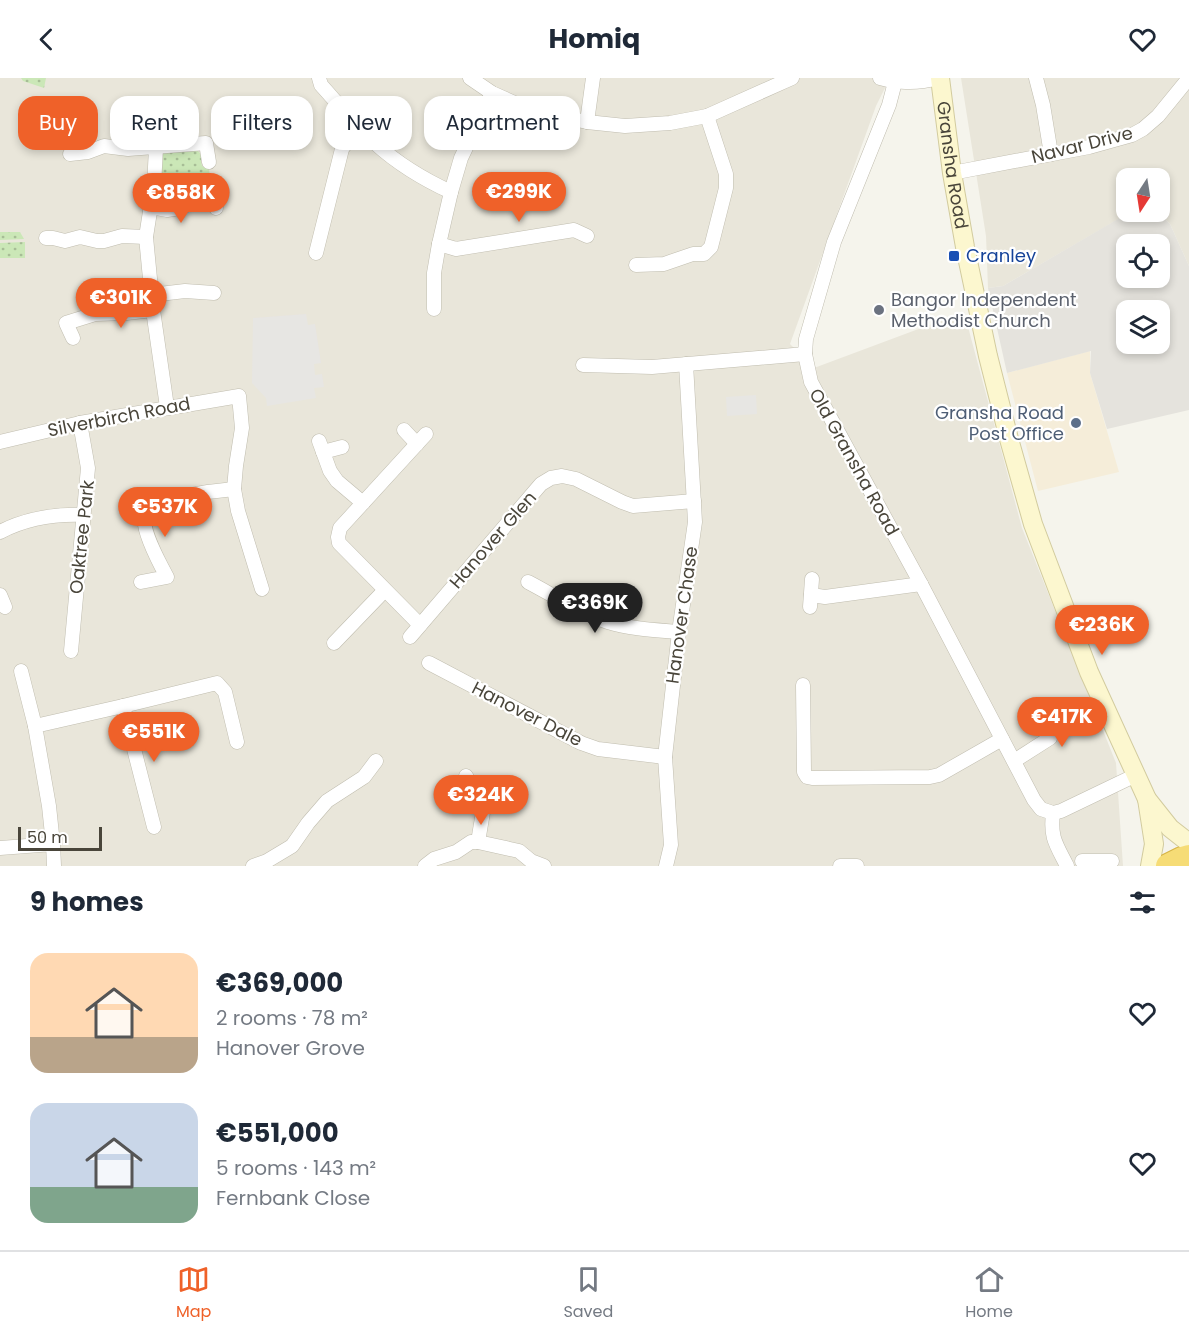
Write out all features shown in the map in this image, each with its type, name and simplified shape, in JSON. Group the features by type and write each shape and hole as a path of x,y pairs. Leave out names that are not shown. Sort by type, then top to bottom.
{"highway":[{"path":"1168,866 1189,857"}],"street":[{"path":"319,78 321,86 330,96"},
{"path":"470,78 492,93 548,114 587,122 625,126 670,123 706,116 792,78"},
{"path":"587,122 593,78"},
{"path":"880,78 895,82 940,78"},
{"name":"Gransha Road","path":"940,78 952,173 965,247 988,356 1033,524 1089,672 1147,799 1170,828 1189,843"},
{"path":"1036,78 1051,154"},
{"name":"Navar Drive","path":"952,173 1089,147 1132,135 1158,116 1189,78"},
{"name":"Old Gransha Road","path":"895,82 889,105 834,242 806,339 804,354 811,382 921,584 1034,800 1041,809 1053,813"},
{"path":"434,309 434,273 451,192 461,158 492,93"},
{"path":"636,265 664,264 693,254 704,254 711,247 726,188 726,174 706,116"},
{"path":"199,144 206,143 209,162"},
{"path":"70,154 88,152 104,146 110,147"},
{"path":"156,150 154,186 146,237 151,296 167,407"},
{"path":"316,253 342,150"},
{"path":"383,150 425,180 451,192"},
{"path":"151,207 167,210 180,208 196,200 213,198"},
{"path":"439,244 456,249 574,230 587,236"},
{"path":"46,238 65,241 80,237 104,241 123,236 146,237"},
{"path":"151,296 185,291 214,292"},
{"path":"73,338 66,323 95,314 153,310"},
{"path":"582,365 652,367 804,354"},
{"name":"Hanover Chase","path":"666,866 671,845 665,757 679,632 695,522 686,364"},
{"name":"Silverbirch Road","path":"0,442 80,423 239,396 242,428 234,489"},
{"name":"Oaktree Park","path":"71,651 88,468 80,423"},
{"path":"404,430 421,439 340,528 338,537 339,543 420,626"},
{"path":"342,447 321,447 330,471 337,481 363,503"},
{"name":"Hanover Glen","path":"410,637 541,484 551,478 562,476 576,479 633,506 694,501"},
{"path":"141,582 168,577 152,548 145,523 148,513 191,495 234,489 238,511 262,589"},
{"path":"0,532 16,524 63,514 83,515"},
{"path":"812,579 810,601 921,584"},
{"path":"528,582 607,622 622,626 679,632"},
{"path":"334,643 384,591"},
{"name":"Hanover Dale","path":"429,663 581,743 598,749 665,757"},
{"path":"21,671 35,726 49,806 54,866"},
{"path":"35,726 217,683 225,692 237,742"},
{"path":"803,686 804,772 807,777 930,777 939,775 1002,739"},
{"path":"123,706 154,827"},
{"path":"1014,761 1050,738 1039,710"},
{"path":"253,866 267,861 292,846 327,801 364,777 376,761"},
{"path":"1067,866 1053,838 1053,813 1136,775"},
{"path":"466,776 478,796 483,812 478,842"},
{"name":"Gransha Road","path":"1147,799 1154,844 1150,866"},
{"path":"425,866 434,859 456,852 471,842 519,851 531,861 544,866"},
{"path":"0,848 53,844"},
{"path":"1083,861 1104,862"},
{"path":"840,866 857,866"}],"shaded area":[{"path":"0,78 890,78 876,106 790,344 814,368 964,312 1022,528 1116,763 1123,866 0,866"},
{"path":"961,78 1189,78 1189,266 1168,222 1170,222 1170,168 1116,168 1116,221 1003,286 988,288 986,236"},
{"path":"1116,220 1116,222 1168,222 1189,266 1189,410 1107,429 1090,373 1091,351 1007,373 988,288 1003,286"},
{"path":"306,314 308,325 315,324 321,363 314,364 315,375 322,374 324,387 314,388 316,398 267,406 266,398 252,383 253,318"},
{"path":"1090,351 1090,373 1119,472 1038,491 1007,373"},
{"path":"756,395 757,414 727,416 726,397"}],"green space":[{"path":"21,78 46,78 44,88 23,81"},
{"path":"195,150 202,155 202,166 209,168 210,179 204,184 199,195 174,206 157,200 162,153"},
{"path":"0,232 20,232 24,239 0,240"},
{"path":"25,242 25,258 0,258 0,243"}],"place":[{"name":"Cranley","path":"954,256"},
{"name":"Bangor Independent Methodist Church","path":"879,310"},
{"name":"Gransha Road Post Office","path":"1076,423"}]}
